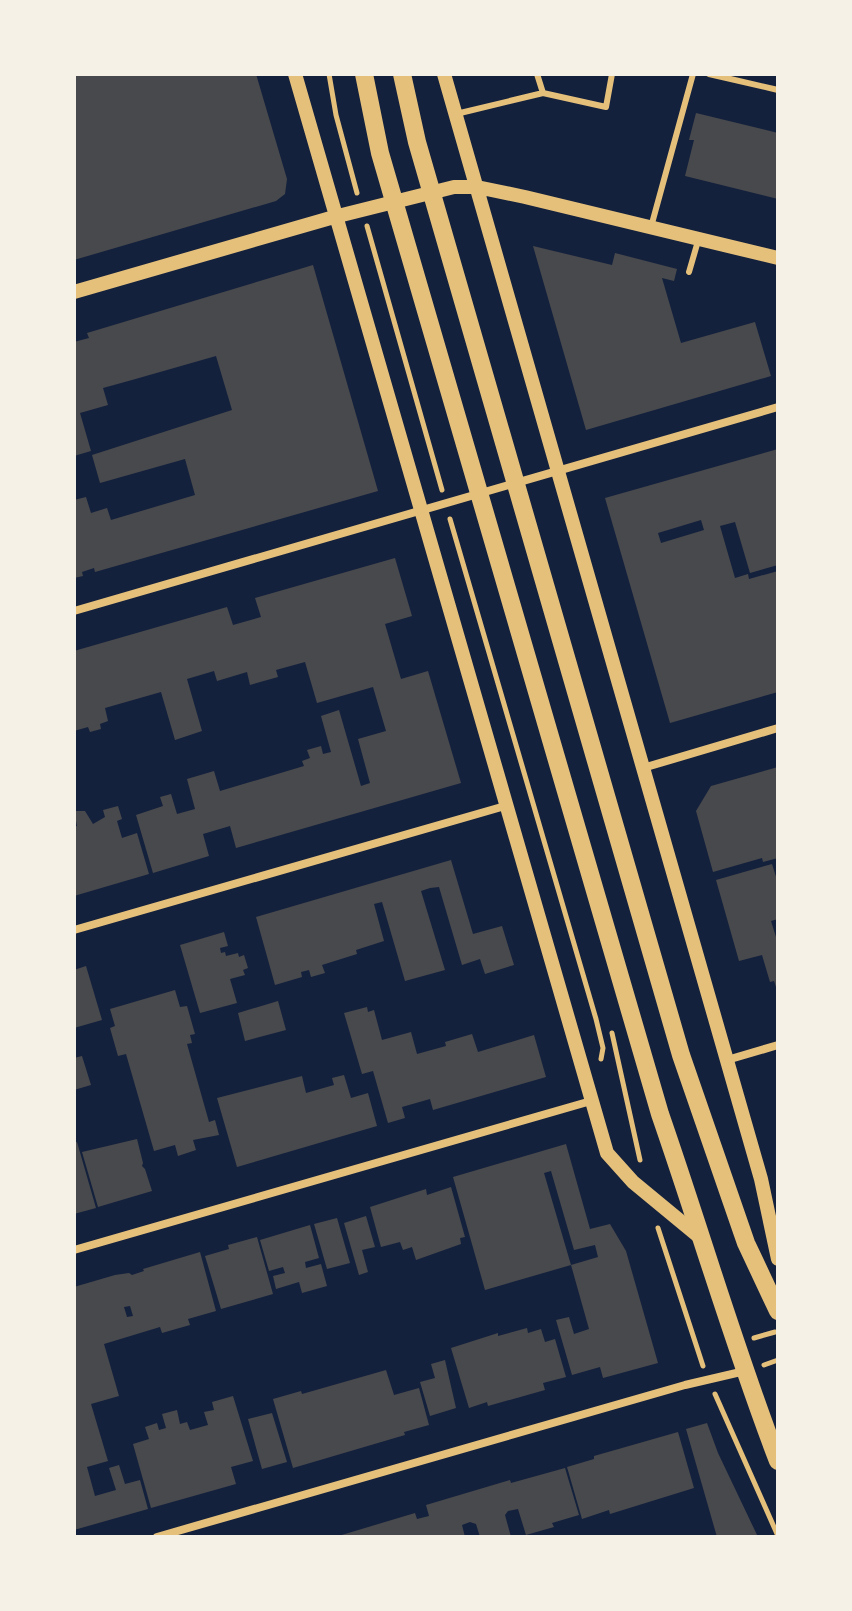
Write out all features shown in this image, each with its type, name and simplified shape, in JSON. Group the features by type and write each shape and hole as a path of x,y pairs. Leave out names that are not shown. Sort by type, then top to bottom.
{"main road":[{"path":"364,74 380,153 655,1099 778,1461"},
{"path":"402,74 417,142 692,1090 746,1243 778,1311"}],"street":[{"path":"295,74 607,1153 648,1195 703,1240"},
{"path":"444,74 761,1179 778,1259"},
{"path":"74,292 334,217 454,187 477,187 778,258"},
{"path":"74,611 778,407"},
{"path":"643,768 778,728"},
{"path":"74,930 505,806"},
{"path":"727,1060 778,1045"},
{"path":"74,1250 591,1101"},
{"path":"157,1537 745,1371"}],"lane":[{"path":"537,74 543,93"},
{"path":"456,114 543,93 606,107 612,74"},
{"path":"651,227 693,74"},
{"path":"709,74 778,90"},
{"path":"689,272 699,238"}],"path":[{"path":"329,74 342,138 362,207"},
{"path":"366,222 444,496"},
{"path":"448,511 596,1019 603,1048 601,1063"},
{"path":"753,1338 775,1332"}],"building":[{"path":"74,74 256,74 287,179 285,194 276,201 74,260"},
{"path":"696,113 778,133 778,199 685,176 694,140 689,140"},
{"path":"533,246 612,265 615,253 677,269 674,281 662,278 681,343 755,322 771,376 586,430"},
{"path":"313,265 378,491 95,572 94,568 74,578 74,500 86,497 91,513 107,508 111,520 195,495 185,459 100,483 92,455 232,410 216,356 103,388 108,405 80,413 91,451 74,456 74,342 89,338 87,333"},
{"path":"778,449 778,565 750,573 735,522 720,526 735,578 748,574 749,579 778,571 778,692 670,723 605,498","holes":["701,520 704,530 661,543 658,533"]},
{"path":"395,558 412,616 385,624 401,679 428,671 461,783 236,848 230,826 203,834 209,856 153,873 136,815 163,806 160,797 171,794 177,814 195,809 187,779 214,771 220,791 304,766 302,761 310,758 307,750 321,746 323,754 331,752 321,716 339,710 361,786 370,783 358,739 386,731 373,687 317,703 305,662 276,670 278,677 250,685 247,672 217,681 214,671 187,679 202,731 175,740 161,692 105,708 108,721 100,724 101,729 90,732 88,727 74,731 74,651 227,607 233,625 261,617 255,598"},
{"path":"778,767 778,858 763,862 762,858 713,872 696,811 711,786"},
{"path":"118,806 122,819 117,821 122,838 137,833 149,874 74,896 74,827 77,826 74,811 85,811 93,824 105,817 103,810"},
{"path":"451,860 473,934 502,926 514,965 485,974 480,959 462,965 439,887 421,891 445,970 405,981 382,902 374,904 384,941 322,965 325,973 311,977 309,970 301,972 302,977 275,985 256,917"},
{"path":"772,864 778,883 778,919 771,921 778,937 777,990 774,981 770,982 762,955 739,961 716,880"},
{"path":"224,932 228,946 220,948 221,953 225,952 226,956 244,955 248,968 243,970 245,975 230,979 237,1003 200,1013 180,945"},
{"path":"86,966 102,1020 74,1028 74,970"},
{"path":"175,990 180,1007 187,1006 195,1034 190,1035 192,1043 187,1044 209,1122 215,1120 219,1135 193,1140 196,1150 178,1156 175,1145 154,1151 126,1054 118,1056 110,1028 115,1026 110,1009"},
{"path":"278,1001 286,1030 245,1041 238,1013"},
{"path":"367,1007 368,1012 374,1010 382,1040 411,1032 417,1054 472,1034 478,1052 534,1035 546,1077 433,1110 430,1099 402,1107 405,1118 388,1123 373,1071 362,1074 344,1013"},
{"path":"82,1056 91,1085 74,1090 74,1058"},
{"path":"344,1075 351,1098 368,1093 377,1126 237,1167 217,1098 302,1076 306,1093 334,1085 332,1078"},
{"path":"137,1139 142,1166 152,1191 98,1207 82,1152"},
{"path":"77,1142 96,1208 74,1214 74,1143"},
{"path":"566,1144 590,1229 610,1224 626,1251 658,1363 603,1378 600,1367 572,1375 556,1320 569,1317 574,1334 589,1329 571,1265 485,1290 453,1177","holes":["551,1171 574,1250 595,1245 598,1257 571,1265 544,1173"]},
{"path":"451,1187 465,1237 460,1238 461,1244 416,1260 412,1247 403,1250 400,1242 381,1247 370,1207 426,1189 427,1195"},
{"path":"366,1216 375,1247 362,1250 368,1272 359,1275 344,1223"},
{"path":"337,1218 350,1263 327,1269 314,1224"},
{"path":"310,1225 319,1258 305,1262 306,1268 321,1264 327,1286 302,1293 299,1282 276,1289 273,1276 285,1273 283,1267 269,1271 260,1240"},
{"path":"257,1237 273,1294 221,1309 205,1256 229,1249 228,1245"},
{"path":"200,1252 216,1311 188,1319 190,1325 162,1333 160,1327 104,1344 119,1396 91,1404 108,1461 87,1467 95,1496 116,1490 109,1468 119,1465 125,1484 140,1480 148,1509 74,1530 74,1287 115,1275 132,1275","holes":["130,1306 133,1316 127,1317 124,1307"]},
{"path":"527,1328 528,1333 541,1329 545,1342 555,1339 566,1377 543,1383 545,1390 488,1406 487,1402 469,1408 451,1348 498,1333 498,1336"},
{"path":"445,1360 456,1408 430,1416 420,1382 435,1378 431,1364"},
{"path":"386,1370 394,1395 419,1388 429,1425 293,1468 273,1399"},
{"path":"233,1396 253,1461 231,1467 236,1484 151,1508 133,1444 149,1439 145,1427 157,1423 159,1430 166,1428 162,1414 177,1410 180,1424 187,1422 190,1430 208,1425 204,1412 214,1410 212,1402"},
{"path":"272,1413 287,1462 262,1469 248,1419"},
{"path":"707,1423 758,1537 717,1537 686,1429"},
{"path":"678,1432 694,1488 610,1514 609,1510 582,1519 567,1467"},
{"path":"565,1468 579,1515 552,1523 554,1527 526,1535 518,1509 505,1515 511,1537 480,1537 476,1524 470,1522 462,1525 465,1537 335,1537 415,1513 417,1519 429,1516 426,1505 510,1480 511,1483"}]}
